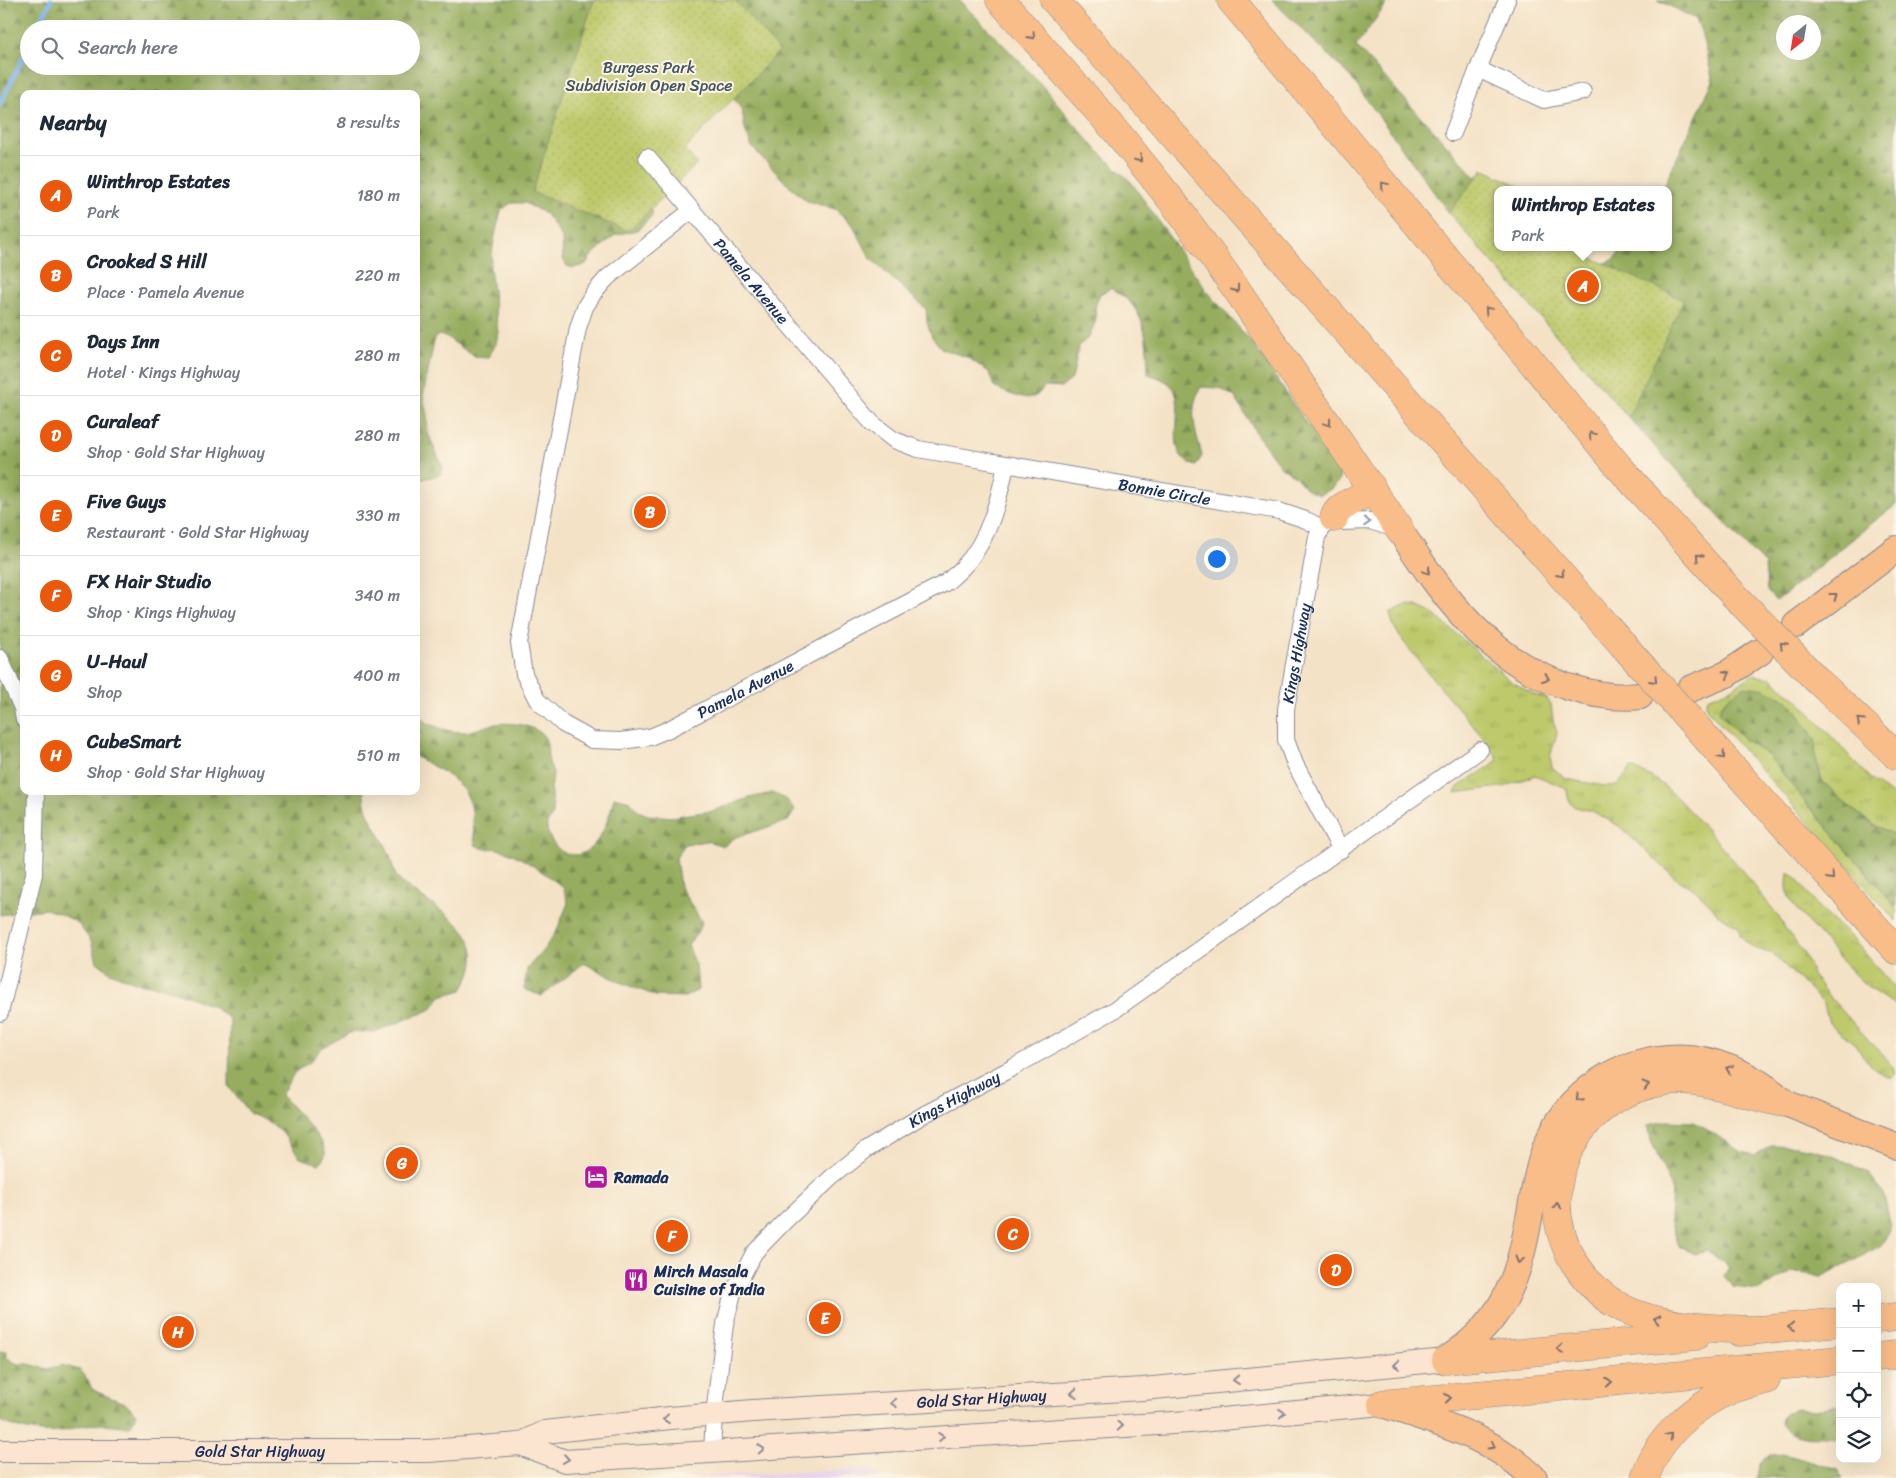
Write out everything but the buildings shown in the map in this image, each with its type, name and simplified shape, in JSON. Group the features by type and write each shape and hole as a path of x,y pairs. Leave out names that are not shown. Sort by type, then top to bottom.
{"highway":[{"path":"1000,0 1116,131 1174,202 1237,290 1433,580 1455,608 1491,644 1516,663 1552,681 1584,691 1613,696 1640,696"},
{"path":"1054,0 1622,644 1889,942"},
{"path":"1072,0 1325,287 1534,542"},
{"path":"1234,4 1619,467 1732,593 1817,680 1896,755"},
{"path":"1328,523 1339,508 1360,498 1371,486"},
{"path":"1796,625 1896,549"},
{"path":"1690,689 1727,674 1760,652"},
{"path":"1446,1360 1467,1344 1481,1330 1504,1300 1522,1249 1539,1170 1546,1147 1552,1134 1570,1107 1593,1085 1613,1073 1642,1062 1683,1057 1710,1062 1735,1071 1763,1086 1785,1103"},
{"path":"1757,1330 1710,1327 1667,1321 1625,1309 1603,1295 1580,1270 1565,1244 1559,1229 1557,1214 1558,1188 1566,1158 1572,1143 1582,1128 1610,1102 1636,1088 1673,1080 1697,1081 1785,1103 1896,1146"},
{"path":"1881,1319 1896,1317"},
{"path":"1446,1360 1836,1322"},
{"path":"1881,1356 1896,1355"},
{"path":"1382,1404 1836,1361"},
{"path":"1645,1478 1652,1460 1667,1438 1687,1418 1708,1402 1741,1386 1836,1362"},
{"path":"1382,1404 1483,1440 1508,1456 1534,1478"}],"main road":[{"name":"Gold Star Highway","path":"0,1452 430,1451 520,1444 545,1432 714,1414 1143,1389 1446,1360"},
{"name":"Gold Star Highway","path":"520,1444 565,1461 1189,1422 1382,1404"}],"street":[{"path":"1453,133 1507,0"},
{"path":"1478,69 1544,100 1583,92"},
{"name":"Pamela Avenue","path":"647,157 692,210 872,423 894,440 918,449 1006,465 999,497 983,538 965,565 947,582 669,729 650,737 621,741 592,740 564,724 537,700 524,674 518,643 578,328 585,307 607,278 692,210"},
{"name":"Bonnie Circle","path":"1006,465 1279,511 1306,520 1328,523"},
{"path":"1328,523 1370,521 1400,531"},
{"name":"Kings Highway","path":"1328,523 1316,541 1302,613 1286,709 1286,740 1294,764 1341,850"},
{"path":"0,658 20,703"},
{"name":"Kings Highway","path":"712,1452 714,1414 725,1324 731,1300 740,1278 754,1253 832,1177 866,1150 923,1115 1014,1067 1116,1009 1480,750"},
{"path":"0,1013 34,874 36,795"}],"shaded area":[{"path":"869,1469 881,1478 671,1478"}],"green space":[{"path":"0,0 959,0 1032,74 1097,150 1132,183 1206,290 1254,345 1304,420 1320,437 1340,472 1339,481 1331,489 1319,495 1307,490 1295,476 1281,467 1258,436 1235,397 1219,388 1201,387 1194,404 1194,421 1202,456 1196,466 1185,461 1179,453 1177,443 1178,409 1174,390 1166,382 1148,374 1147,348 1143,325 1132,305 1111,288 1100,294 1095,307 1096,320 1089,337 1079,346 1072,379 1062,387 1045,386 1037,395 1027,398 1016,396 994,387 989,372 967,357 942,349 932,337 927,323 926,309 871,259 853,225 835,209 807,201 788,185 752,147 745,130 742,110 733,98 714,104 649,201 653,215 637,230 615,235 592,255 585,265 573,268 567,266 563,259 562,237 546,214 525,203 511,203 501,210 490,267 498,332 496,344 488,358 475,357 448,338 439,335 435,337 423,396 428,433 443,468 441,474 420,482 420,90 20,90 20,795 364,795 367,810 390,855 397,878 458,924 468,937 473,952 472,969 462,990 441,996 430,1010 374,1032 351,1032 322,1048 311,1061 295,1072 281,1095 323,1145 325,1155 319,1164 300,1158 281,1131 267,1121 249,1113 229,1087 230,1019 212,1006 197,1000 163,987 137,983 110,972 97,962 91,941 77,922 46,909 0,915"},
{"name":"Burgess Park Subdivision Open Space","path":"594,0 735,0 779,51 685,149 697,164 628,231 532,192"},
{"path":"1272,0 1386,0 1385,6 1356,46 1476,177 1488,198 1494,227 1494,251 1547,251 1583,254 1603,264 1615,259 1620,251 1672,251 1672,186 1664,186 1713,81 1701,31 1696,19 1658,0 1896,0 1896,505 1776,601 1767,591 1765,565 1628,417 1449,213 1349,75"},
{"path":"1483,169 1519,186 1494,186 1494,251 1577,251 1684,300 1628,417 1449,213"},
{"path":"1406,605 1417,606 1432,613 1512,682 1535,695 1546,698 1551,704 1557,733 1550,757 1552,767 1566,779 1604,786 1617,786 1631,768 1651,777 1673,794 1727,853 1779,917 1786,930 1803,952 1814,977 1893,1067 1895,1075 1891,1078 1874,1068 1855,1044 1829,1023 1824,1004 1773,954 1754,948 1740,935 1739,927 1717,914 1712,906 1694,889 1670,873 1619,826 1592,811 1575,807 1570,803 1566,788 1535,775 1507,786 1455,793 1458,787 1495,763 1498,758 1396,631 1390,613"},
{"path":"1752,675 1771,678 1799,701 1874,783 1896,797 1896,836 1872,824 1852,809 1822,781 1815,755 1815,740 1725,700 1719,711 1744,739 1769,756 1802,798 1896,907 1896,921 1706,708 1708,698 1732,688"},
{"path":"1745,686 1764,689 1784,698 1796,710 1815,740 1815,755 1822,781 1852,809 1872,824 1896,836 1896,907 1802,798 1769,756 1744,739 1719,712 1725,700"},
{"path":"420,718 438,727 456,732 510,723 532,728 542,734 546,740 549,763 553,773 551,792 553,812 547,824 548,832 551,840 560,850 574,855 583,853 592,847 599,838 609,817 614,797 630,801 638,811 648,815 673,817 713,811 749,798 772,793 786,799 795,810 788,821 736,837 724,846 707,841 685,844 676,858 680,887 702,922 688,945 696,965 698,990 685,997 656,996 620,982 584,963 542,996 524,989 527,969 557,930 568,903 563,887 532,865 506,851 485,849 475,845 472,810 467,796 449,776 420,759"},
{"path":"1788,873 1794,876 1819,908 1852,938 1896,990 1896,1005 1873,991 1853,973 1799,912 1789,896 1787,886"},
{"path":"1667,1121 1693,1122 1741,1152 1755,1155 1773,1145 1796,1146 1818,1150 1849,1163 1870,1175 1883,1193 1891,1225 1883,1244 1822,1276 1790,1272 1759,1290 1733,1287 1724,1276 1729,1267 1708,1251 1695,1254 1679,1246 1670,1220 1672,1188 1651,1141 1648,1125"},
{"path":"0,1351 6,1352 6,1357 17,1364 28,1364 48,1369 61,1365 80,1370 92,1389 125,1403 136,1414 132,1424 129,1427 93,1424 58,1432 43,1432 28,1430 0,1421"},
{"path":"1836,1405 1836,1438 1800,1436 1789,1432 1780,1424 1781,1418 1797,1408 1815,1410"},
{"path":"1784,1454 1839,1470 1843,1478 1757,1478 1759,1464 1770,1455"}],"waterway":[{"path":"41,20 51,0"},
{"path":"0,104 20,64"}],"place":[{"name":"Winthrop Estates","path":"1583,286"},
{"name":"Crooked S Hill","path":"650,512"},
{"name":"U-Haul","path":"402,1163"},
{"name":"Ramada","path":"596,1177"},
{"name":"Days Inn","path":"1013,1234"},
{"name":"FX Hair Studio","path":"672,1236"},
{"name":"Curaleaf","path":"1336,1270"},
{"name":"Mirch Masala Cuisine of India","path":"636,1280"},
{"name":"Five Guys","path":"825,1318"},
{"name":"CubeSmart","path":"178,1332"}]}
